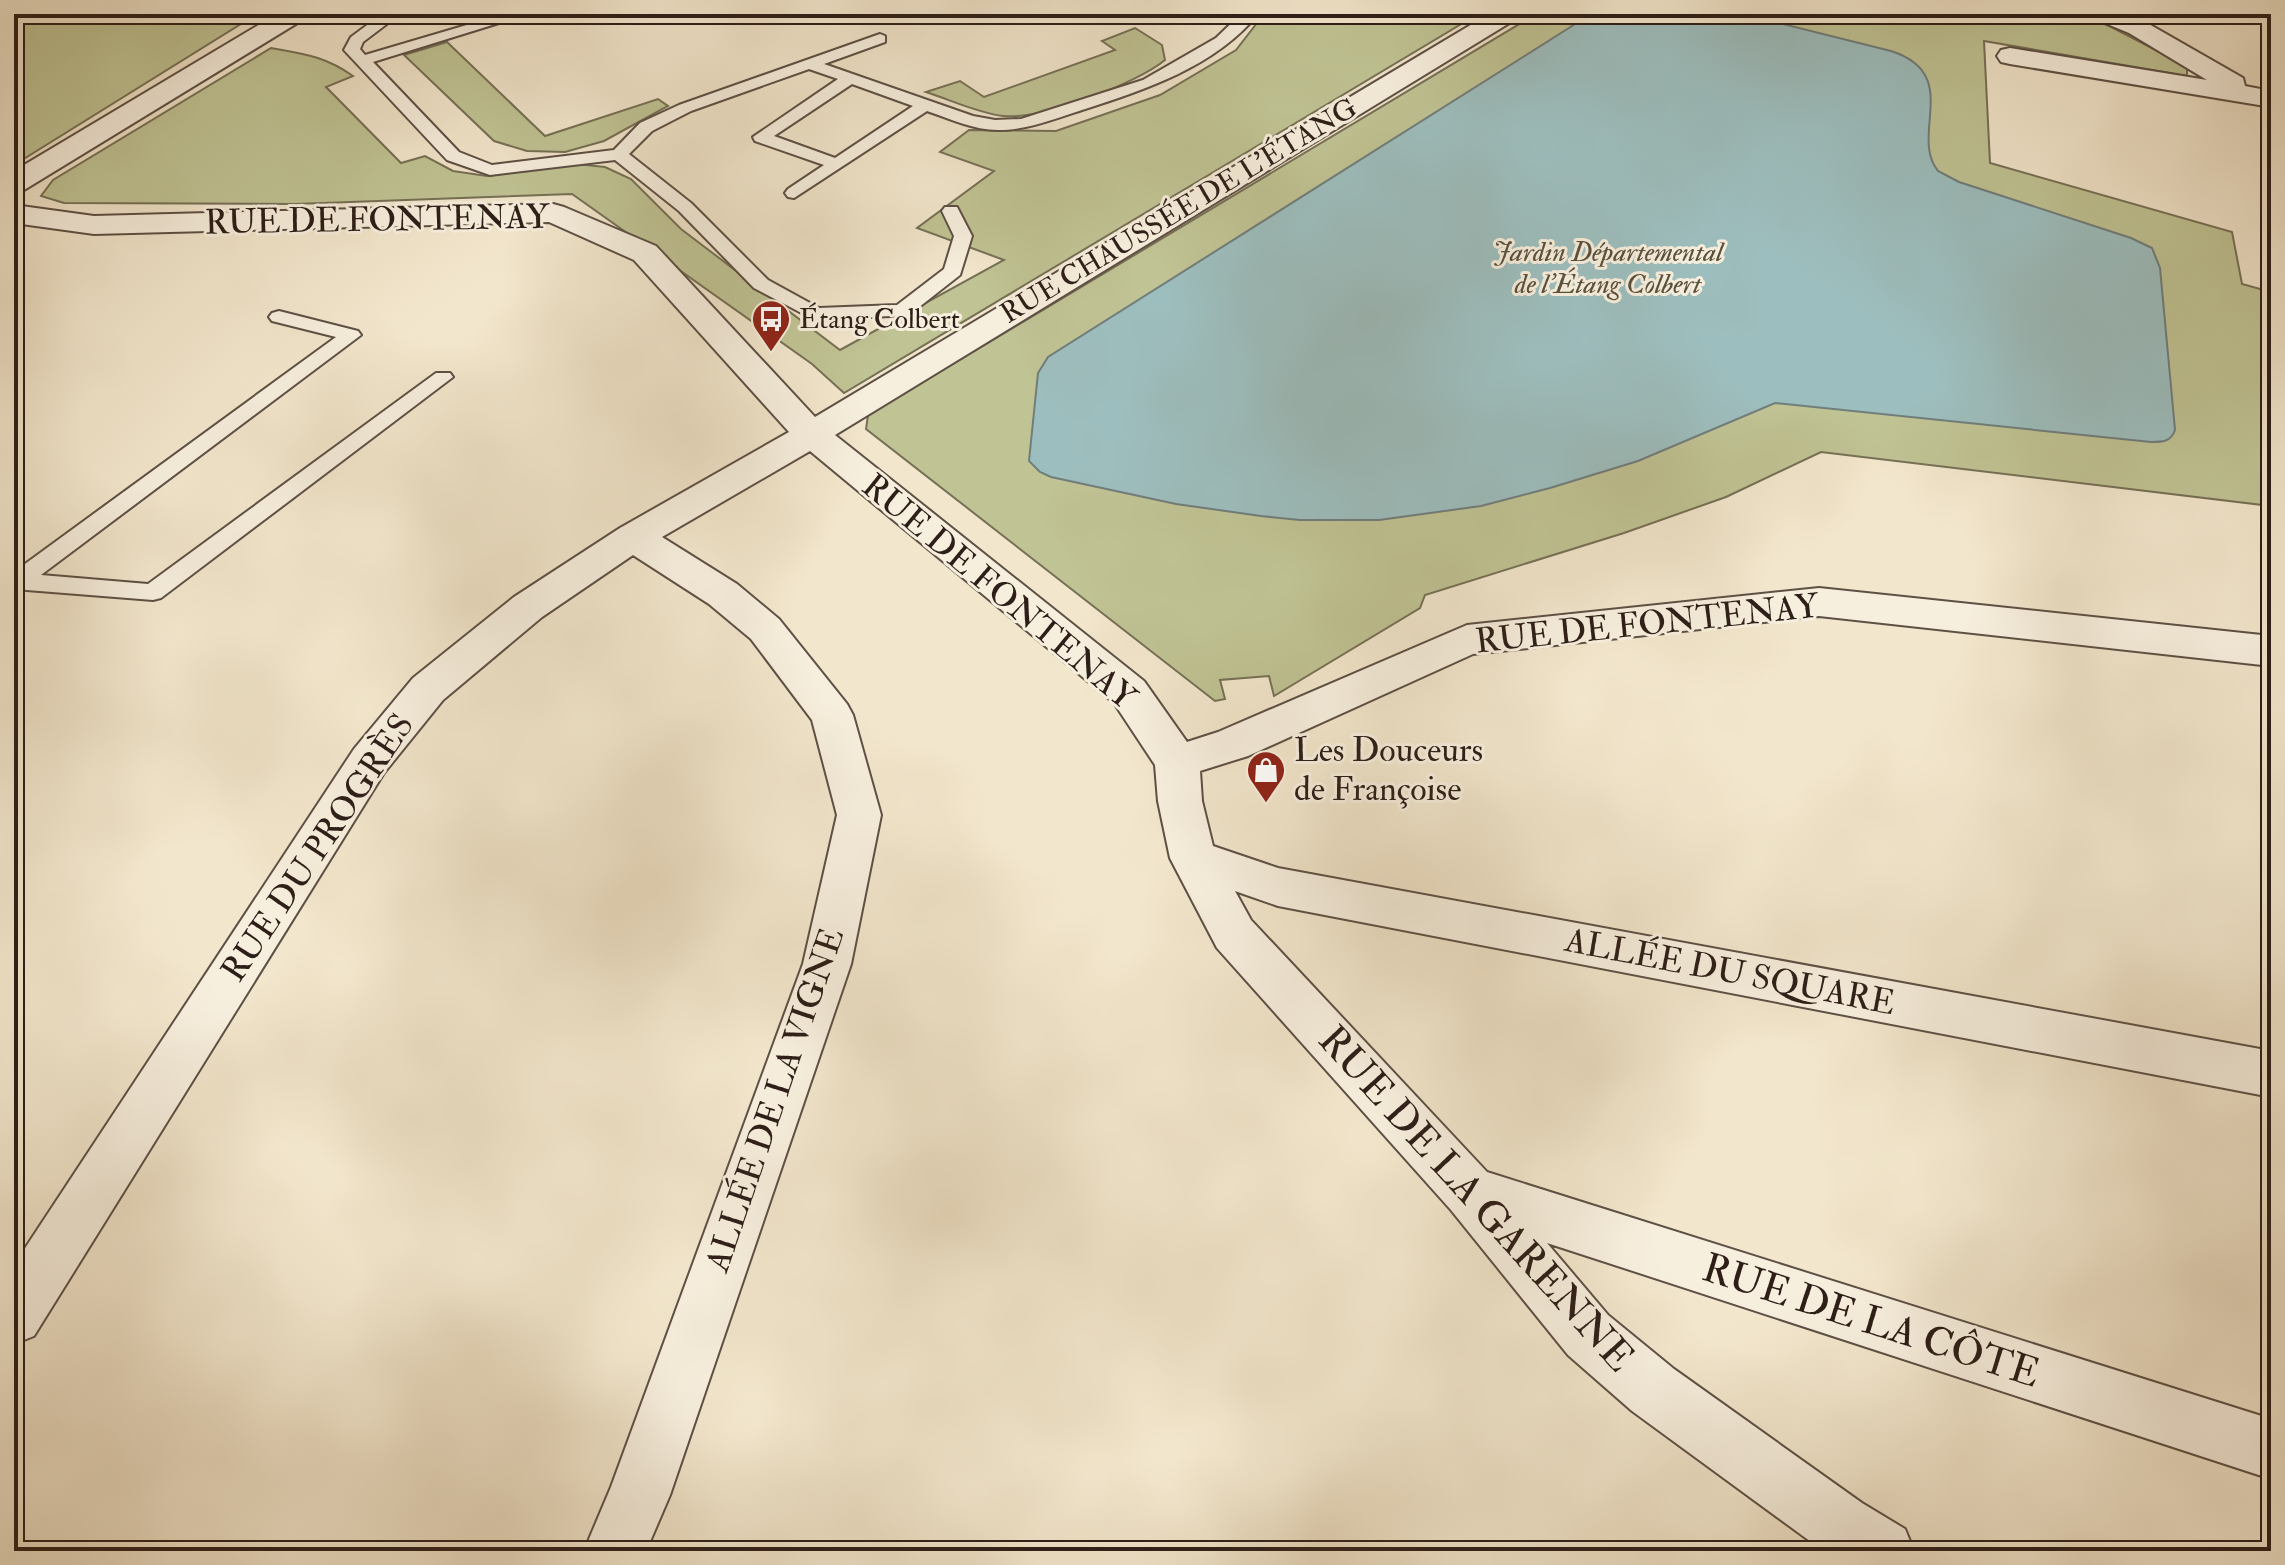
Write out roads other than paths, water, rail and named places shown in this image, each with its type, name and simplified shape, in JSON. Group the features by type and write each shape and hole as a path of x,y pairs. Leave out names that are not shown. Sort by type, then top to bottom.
{"street":[{"path":"14,184 295,14"},
{"name":"RUE CHAUSSÉE DE L'ÉTANG","path":"811,434 1507,14"},
{"path":"2104,14 2150,35 2264,101"},
{"path":"2010,56 2264,101"},
{"name":"RUE DE FONTENAY","path":"14,214 94,225 553,213 645,253 811,434 1129,692 1177,762 1233,744 1467,640 1819,602 2271,651"},
{"name":"RUE DU PROGRÈS","path":"14,1316 369,761 428,689 528,607 633,537 811,434"},
{"name":"ALLÉE DE LA VIGNE","path":"615,1551 639,1495 827,964 859,815 832,715 765,629 723,594 633,537"},
{"name":"RUE DE LA GARENNE","path":"1177,762 1180,801 1193,858 1234,934 1470,1192 1588,1335 1653,1390 1840,1525 1883,1551"},
{"name":"ALLÉE DU SQUARE","path":"1193,858 1278,887 2271,1074"},
{"name":"RUE DE LA CÔTE","path":"1470,1192 2271,1449"}],"lane":[{"path":"392,14 356,40 352,50 453,156 490,170 619,154 646,127 685,108 880,39"},
{"path":"364,60 520,14"},
{"path":"809,64 925,105 995,125 1023,124 1149,83 1221,41 1250,14"},
{"path":"837,164 761,137 849,79"},
{"path":"794,193 925,105"},
{"path":"619,154 685,207 761,284 815,314 902,311 953,271 963,236 951,211"},
{"path":"16,581 351,335 279,317"},
{"path":"16,581 153,592 443,377"}],"water":[{"name":"Étang Colbert","path":"1591,14 1743,14 1891,51 1913,61 1925,74 1930,90 1929,140 1931,156 1938,171 1959,182 2131,238 2152,248 2160,268 2175,430 2171,437 2151,442 1775,403 1638,461 1550,488 1481,506 1379,520 1300,520 1176,504 1051,477 1040,472 1029,461 1038,373 1048,357"}],"place":[{"name":"Étang Colbert","path":"771,353"},
{"name":"Les Douceurs de Françoise","path":"1266,804"}],"park label":[{"name":"Jardin Départemental de l'Étang Colbert","path":"1608,268"}]}
